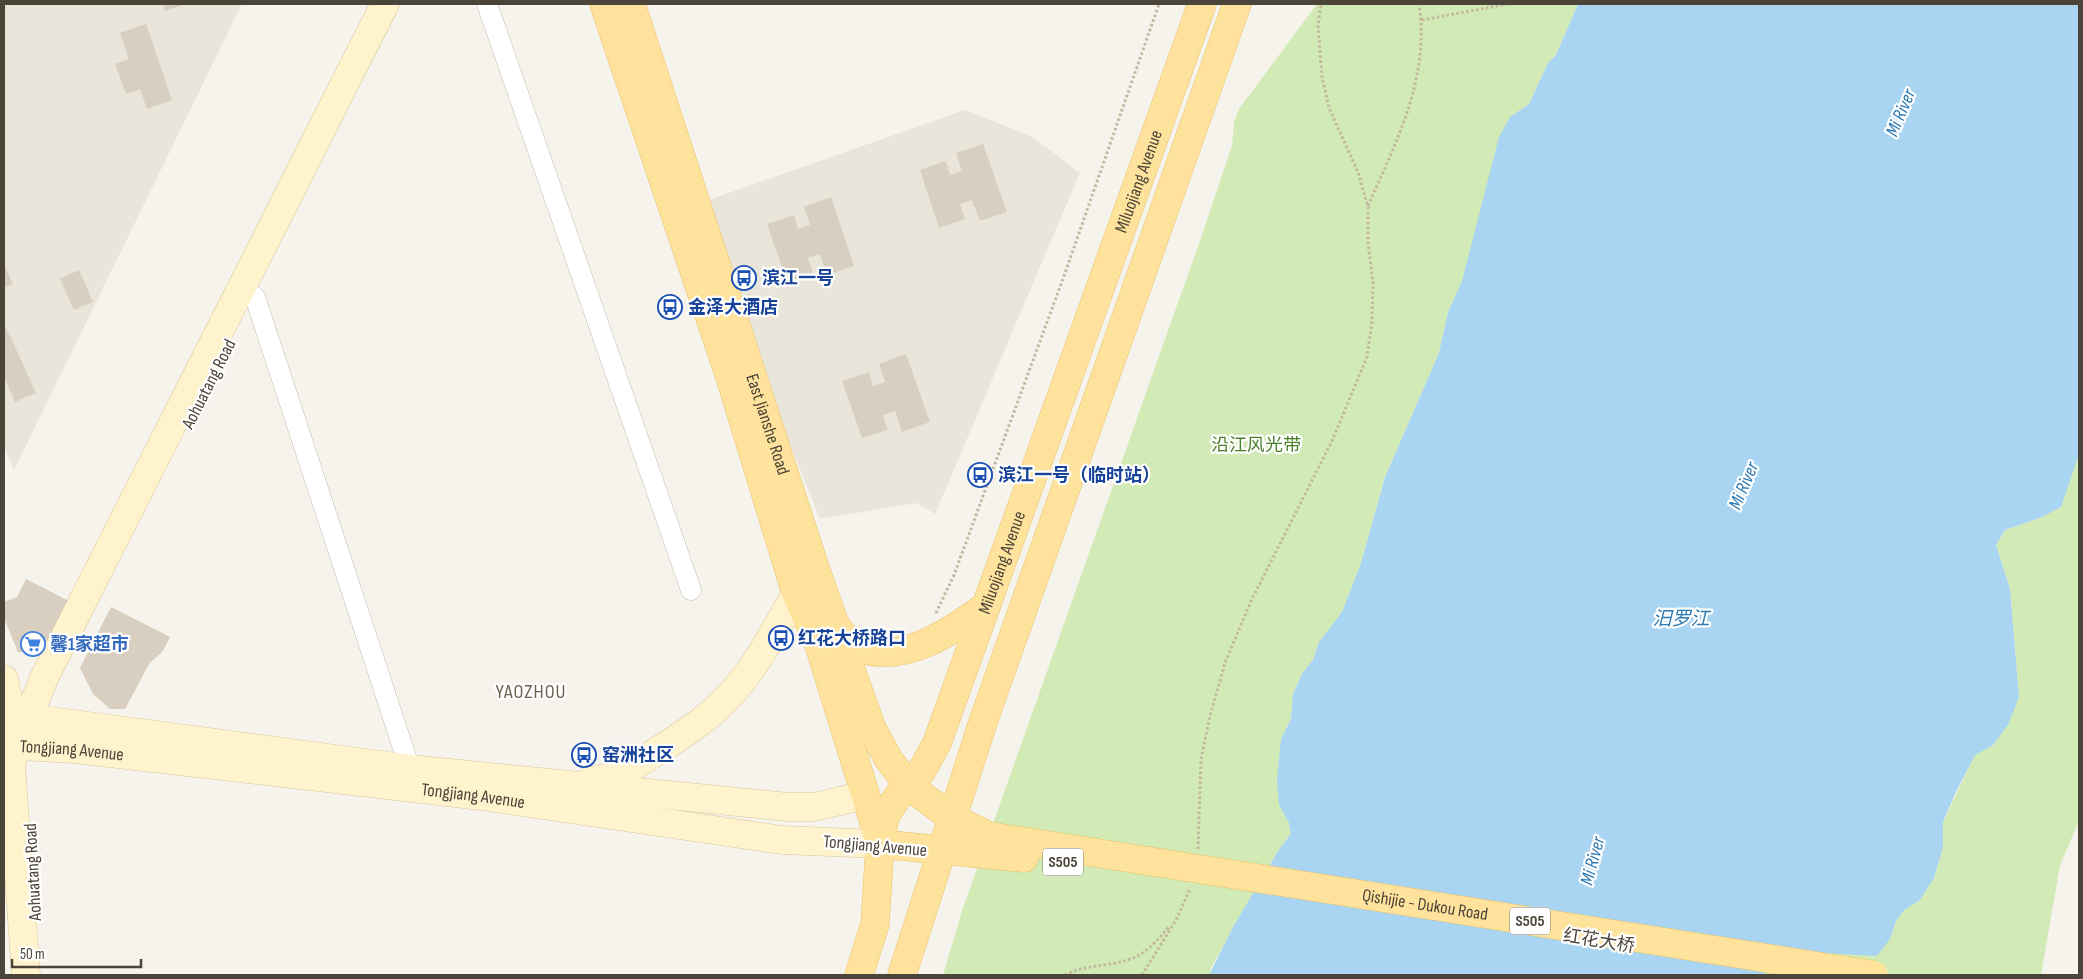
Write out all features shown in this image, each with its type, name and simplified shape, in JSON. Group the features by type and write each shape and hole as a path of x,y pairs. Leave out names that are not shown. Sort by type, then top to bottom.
{"main road":[{"name":"East Jianshe Road","path":"604,4 730,377 796,593 819,645 880,844"},
{"name":"East Jianshe Road","path":"631,4 835,625 872,730 889,760 909,786 952,818"},
{"name":"Miluojiang Avenue","path":"859,975 875,924 880,844 889,808 921,772 937,744 1202,4"},
{"name":"Miluojiang Avenue","path":"902,975 983,722 1237,4"},
{"path":"835,625 852,644 871,652 888,652 910,648 957,628 986,606"},
{"name":"Tongjiang Avenue","path":"865,795 888,787 909,786"},
{"name":"S505","path":"952,818 989,836 1190,868"},
{"name":"Tongjiang Avenue","path":"880,844 942,852"},
{"name":"S505","path":"942,852 1190,868"},
{"name":"红花大桥","path":"1190,868 1806,975"},
{"name":"Qishijie - Dukou Road","path":"1190,868 1874,975"}],"street":[{"path":"18,739 45,676 385,4"},
{"name":"Aohuatang Road","path":"38,975 18,739 52,687 255,297 400,4"},
{"path":"487,4 691,590"},
{"path":"255,297 409,778"},
{"path":"569,785 615,777 680,736 712,711 732,693 756,660 796,593"},
{"path":"4,670 5,674 22,682 45,676"},
{"path":"4,679 18,739 26,975"},
{"name":"Tongjiang Avenue","path":"18,739 409,778 569,785 788,807 815,807 865,795"},
{"name":"Tongjiang Avenue","path":"409,778 482,796 782,840 880,844"}],"path":[{"path":"935,615 954,574 1064,276 1159,4"},
{"path":"1142,975 1176,920 1190,890 1190,868 1201,759 1210,716 1225,663 1251,601 1332,442 1367,357 1372,320 1368,206 1358,172 1329,108 1322,77 1318,25 1322,4"},
{"path":"1368,206 1413,99 1420,58 1422,20 1419,4"},
{"path":"1422,20 1508,4"},
{"path":"1065,975 1074,970 1133,958 1150,948 1176,920"}],"shaded area":[{"path":"4,4 242,4 14,470 4,446"},
{"name":"滨江一号","path":"965,110 1033,137 1080,173 935,514 917,503 820,519 694,205"}],"green space":[{"name":"沿江风光带","path":"1317,4 1578,4 1556,55 1548,63 1529,104 1510,117 1462,281 1448,312 1439,353 1385,477 1361,563 1342,612 1320,642 1313,660 1303,672 1293,694 1291,719 1281,739 1279,805 1289,823 1291,834 1280,848 1213,964 1209,975 943,975 963,908 1201,238 1232,146 1234,122 1239,109"},
{"path":"2079,454 2079,821 2060,865 2041,975 1764,975 1785,951 1890,939 1896,921 1904,910 1920,900 1934,878 1943,847 1943,822 1975,754 1993,745 2019,697 2010,589 1996,545 2005,530 2042,517 2073,469"}],"water":[{"name":"汨罗江","path":"1578,4 2079,4 2079,454 2061,507 2042,517 2005,530 1996,545 2010,589 2019,697 2008,725 1993,745 1975,755 1955,794 1943,822 1943,847 1934,878 1920,900 1904,910 1896,921 1890,939 1877,956 1785,951 1764,975 1209,975 1233,927 1280,848 1291,834 1289,823 1279,805 1277,780 1281,739 1291,719 1293,694 1303,672 1313,660 1319,642 1342,612 1361,563 1385,477 1439,353 1448,312 1462,281 1499,137 1510,117 1529,104 1548,63 1556,55"}],"building":[{"path":"163,4 186,4 165,11"},
{"path":"146,24 172,100 147,109 140,89 126,94 115,64 129,59 120,33"},
{"path":"983,144 1007,212 980,221 972,200 960,204 965,219 939,228 920,170 946,161 950,175 962,171 956,153"},
{"path":"831,197 854,266 827,275 820,254 808,258 813,273 787,282 767,224 794,215 798,229 810,225 804,207"},
{"path":"4,264 13,284 4,288"},
{"path":"79,270 93,302 74,310 60,279"},
{"path":"6,327 36,393 15,402 4,377 4,328"},
{"path":"906,354 930,422 902,432 895,411 883,415 888,430 862,438 842,381 869,372 873,386 885,382 879,364"},
{"path":"26,579 71,602 46,651 18,652 4,618 4,602 17,597"},
{"path":"111,607 170,637 163,651 149,664 125,709 110,709 93,694 80,668"}],"place":[{"name":"滨江一号","path":"744,278"},
{"name":"金泽大酒店","path":"670,307"},
{"name":"滨江一号（临时站）","path":"980,475"},
{"name":"红花大桥路口","path":"781,638"},
{"name":"馨1家超市","path":"33,644"},
{"name":"窑洲社区","path":"584,755"}],"district":[{"name":"YAOZHOU","path":"531,692"}],"water label":[{"name":"Mi River","path":"1901,113"},
{"name":"Mi River","path":"1744,486"},
{"name":"Mi River","path":"1593,861"}]}
